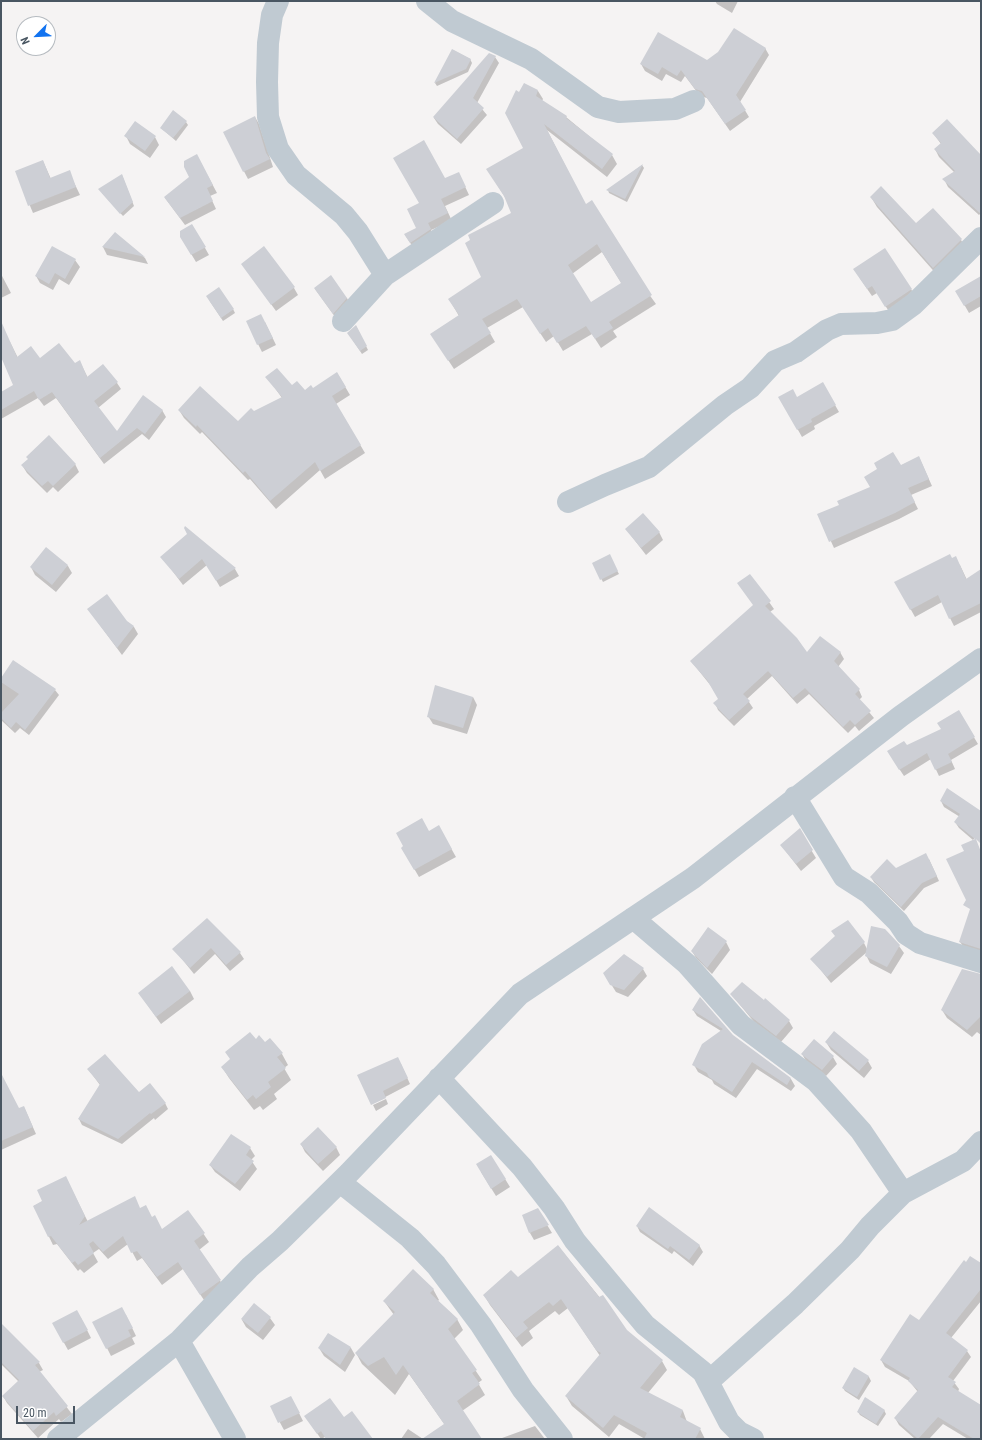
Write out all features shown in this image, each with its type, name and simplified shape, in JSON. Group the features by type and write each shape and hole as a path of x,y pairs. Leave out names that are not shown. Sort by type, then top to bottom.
{"street":[{"path":"278,1 272,15 268,43 267,82 268,117 278,149 296,175 344,215 358,232 385,275"},
{"path":"427,1 452,21 531,59 598,107 619,112 675,109 694,101"},
{"path":"343,321 385,275 493,203"},
{"path":"568,502 649,467 724,405 750,388 775,361 796,352 827,330 841,324 861,322 877,323 892,320 914,304 981,238"},
{"path":"58,1439 179,1341 250,1267 280,1241 340,1182 520,994 692,878 901,716 981,659"},
{"path":"795,797 844,877 874,898 898,922 906,934 920,943 981,962"},
{"path":"633,918 687,964 741,1025 816,1081 861,1131 903,1193"},
{"path":"439,1078 522,1167 554,1208 575,1241 645,1325 668,1345 697,1365 709,1381 729,1422 739,1437"},
{"path":"709,1381 800,1299 850,1250 886,1209 903,1193 963,1161 981,1142"},
{"path":"340,1182 410,1238 436,1265 481,1325 523,1390 562,1439"},
{"path":"179,1341 235,1439"}],"building":[{"path":"734,28 766,48 736,95 746,110 725,124 702,91 695,89 681,70 677,76 662,67 658,74 640,64 658,32 707,60 718,52"},
{"path":"452,49 471,59 466,69 434,83"},
{"path":"489,53 496,56 473,98 484,108 457,139 433,117"},
{"path":"524,83 538,90 536,96 567,116 566,118 613,154 602,169 544,124 586,204 592,200 652,295 609,322 613,328 595,339 586,326 557,343 548,328 540,334 517,299 482,319 491,333 448,361 430,334 459,315 448,299 481,277 465,243 470,240 468,235 511,213 504,196 486,169 523,148 505,113 516,90 519,92","holes":["597,244 621,283 591,302 568,265"]},
{"path":"173,110 187,121 173,138 160,128"},
{"path":"255,116 266,153 270,159 243,172 223,132"},
{"path":"947,119 981,155 981,214 942,179 955,171 934,149 941,143 932,133"},
{"path":"135,121 156,136 145,151 124,136"},
{"path":"424,140 445,178 459,172 466,187 441,199 448,213 428,223 431,229 410,243 404,234 416,228 407,209 419,203 393,158"},
{"path":"197,154 213,185 207,188 213,201 180,218 164,197 189,177 184,167 184,161"},
{"path":"43,160 50,178 70,170 76,187 28,206 15,171"},
{"path":"643,164 625,199 606,190"},
{"path":"122,174 133,202 120,214 98,189"},
{"path":"881,186 916,223 933,208 962,239 933,268 870,197"},
{"path":"192,224 206,247 191,255 180,237 180,231"},
{"path":"115,232 145,257 102,247"},
{"path":"52,246 76,259 65,279 55,273 49,284 35,276"},
{"path":"264,246 295,287 271,305 241,264"},
{"path":"885,248 912,289 885,307 872,286 867,289 853,269"},
{"path":"331,275 347,298 333,314 314,288"},
{"path":"981,276 981,296 964,306 955,291"},
{"path":"219,287 234,309 221,318 206,296"},
{"path":"261,314 273,338 257,345 246,321"},
{"path":"1,321 17,357 31,346 40,358 59,343 75,363 80,360 87,377 103,364 118,382 94,401 117,431 143,395 163,410 145,434 137,428 100,458 52,392 39,400 34,391 1,410 1,392 13,385 1,357"},
{"path":"356,325 367,346 360,351 347,333"},
{"path":"277,368 292,385 297,381 305,390 311,385 313,388 337,372 346,387 332,396 361,445 320,471 315,462 270,501 245,471 243,473 197,425 196,427 178,410 200,386 238,421 251,408 254,411 282,397 265,377"},
{"path":"823,382 836,405 811,419 812,422 797,430 778,397 793,389 797,397"},
{"path":"49,435 76,464 53,486 48,481 42,486 21,465 28,459 26,457"},
{"path":"893,452 901,465 919,456 929,479 908,488 915,502 895,513 829,542 817,514 839,505 837,501 870,487 864,477 877,469 874,463"},
{"path":"643,513 660,532 641,548 625,529"},
{"path":"185,526 236,568 216,581 202,559 179,579 160,557 187,534 184,528"},
{"path":"46,547 68,565 52,585 30,567"},
{"path":"610,554 618,571 600,580 592,563"},
{"path":"950,554 952,558 956,556 966,579 981,569 981,603 949,619 938,595 910,610 894,582"},
{"path":"750,574 771,601 765,606 797,638 807,652 820,636 841,652 834,661 860,689 855,694 871,711 855,725 850,720 843,727 805,688 793,698 768,671 743,694 750,701 729,720 713,703 718,699 707,680 690,661 753,605 737,583"},
{"path":"107,594 127,621 134,626 117,648 87,609"},
{"path":"13,660 56,689 25,730 16,722 11,728 1,718 1,713 19,694 1,682 1,678"},
{"path":"435,685 473,697 463,728 427,717"},
{"path":"959,710 975,737 948,754 952,762 935,770 927,753 899,770 887,751 904,741 907,745 941,729 937,723"},
{"path":"947,788 981,811 981,844 976,839 981,852 981,949 959,942 970,909 963,905 966,900 946,859 964,851 961,845 975,839 954,822 960,814 940,801"},
{"path":"422,818 429,831 439,825 452,849 414,870 401,848 403,846 396,833"},
{"path":"800,828 813,850 796,864 780,845"},
{"path":"926,853 937,876 922,883 901,907 870,877 887,859 896,868"},
{"path":"207,918 241,952 226,965 211,948 190,968 172,949"},
{"path":"848,920 865,942 827,977 810,959 835,936 831,931"},
{"path":"871,926 885,929 900,945 887,967 865,956"},
{"path":"708,927 727,941 707,968 691,951"},
{"path":"624,954 644,968 624,990 610,985 603,973"},
{"path":"172,966 190,991 156,1017 138,993"},
{"path":"962,969 981,974 981,1016 967,1030 941,1010"},
{"path":"742,982 764,1000 765,998 790,1020 776,1036 750,1016 730,994"},
{"path":"700,997 733,1035 791,1078 787,1085 752,1062 732,1092 709,1077 707,1073 692,1065 702,1044 723,1029 692,1010"},
{"path":"834,1031 869,1060 859,1071 825,1042"},
{"path":"250,1032 256,1039 259,1035 265,1042 270,1038 283,1053 277,1057 286,1068 268,1082 271,1087 256,1099 253,1095 247,1100 221,1067 230,1059 225,1052"},
{"path":"814,1039 834,1056 822,1070 801,1054"},
{"path":"105,1054 139,1092 150,1083 166,1103 151,1114 150,1113 118,1139 78,1119 100,1084 87,1069"},
{"path":"398,1057 408,1078 383,1091 386,1098 371,1105 357,1075"},
{"path":"1,1073 19,1108 24,1106 33,1127 1,1141"},
{"path":"318,1127 337,1147 318,1164 300,1144"},
{"path":"231,1134 251,1147 246,1155 254,1161 235,1184 209,1165"},
{"path":"491,1155 506,1179 491,1189 476,1164"},
{"path":"66,1176 85,1216 79,1225 135,1196 140,1208 146,1205 152,1217 155,1215 162,1229 188,1210 205,1233 194,1241 221,1280 200,1295 178,1262 157,1277 137,1251 131,1253 123,1236 103,1252 93,1241 89,1244 94,1253 78,1265 75,1261 72,1263 51,1236 48,1237 33,1206 42,1201 37,1190"},
{"path":"649,1207 700,1245 689,1260 670,1246 668,1249 636,1226"},
{"path":"538,1208 549,1225 529,1233 522,1215"},
{"path":"558,1245 599,1297 603,1295 627,1330 663,1360 640,1388 683,1410 680,1417 701,1428 695,1439 644,1439 647,1433 614,1415 603,1428 565,1396 601,1353 596,1350 561,1299 553,1306 549,1302 523,1322 528,1328 516,1338 483,1295 511,1270 518,1277"},
{"path":"970,1256 981,1263 981,1289 946,1333 968,1350 948,1377 956,1382 952,1387 981,1405 981,1439 974,1439 938,1417 918,1439 894,1418 918,1390 908,1381 910,1378 880,1360 910,1314 919,1320 964,1260 966,1262"},
{"path":"413,1269 434,1289 430,1293 458,1319 448,1329 477,1370 472,1373 480,1384 457,1401 482,1439 422,1439 444,1424 403,1365 396,1375 384,1357 368,1366 355,1353 395,1312 383,1301"},
{"path":"254,1303 271,1317 258,1333 241,1319"},
{"path":"122,1307 133,1328 128,1330 131,1336 106,1349 92,1322"},
{"path":"77,1310 88,1330 63,1343 52,1323"},
{"path":"1,1323 40,1362 35,1365 68,1406 56,1416 54,1412 33,1431 2,1396 19,1380 1,1362"},
{"path":"328,1333 351,1347 340,1365 318,1348"},
{"path":"854,1367 869,1376 857,1397 842,1388"},
{"path":"291,1396 300,1413 278,1423 270,1406"},
{"path":"865,1397 885,1410 876,1424 857,1412"},
{"path":"330,1398 344,1417 352,1411 373,1439 326,1439 321,1431 317,1434 304,1416"}]}
